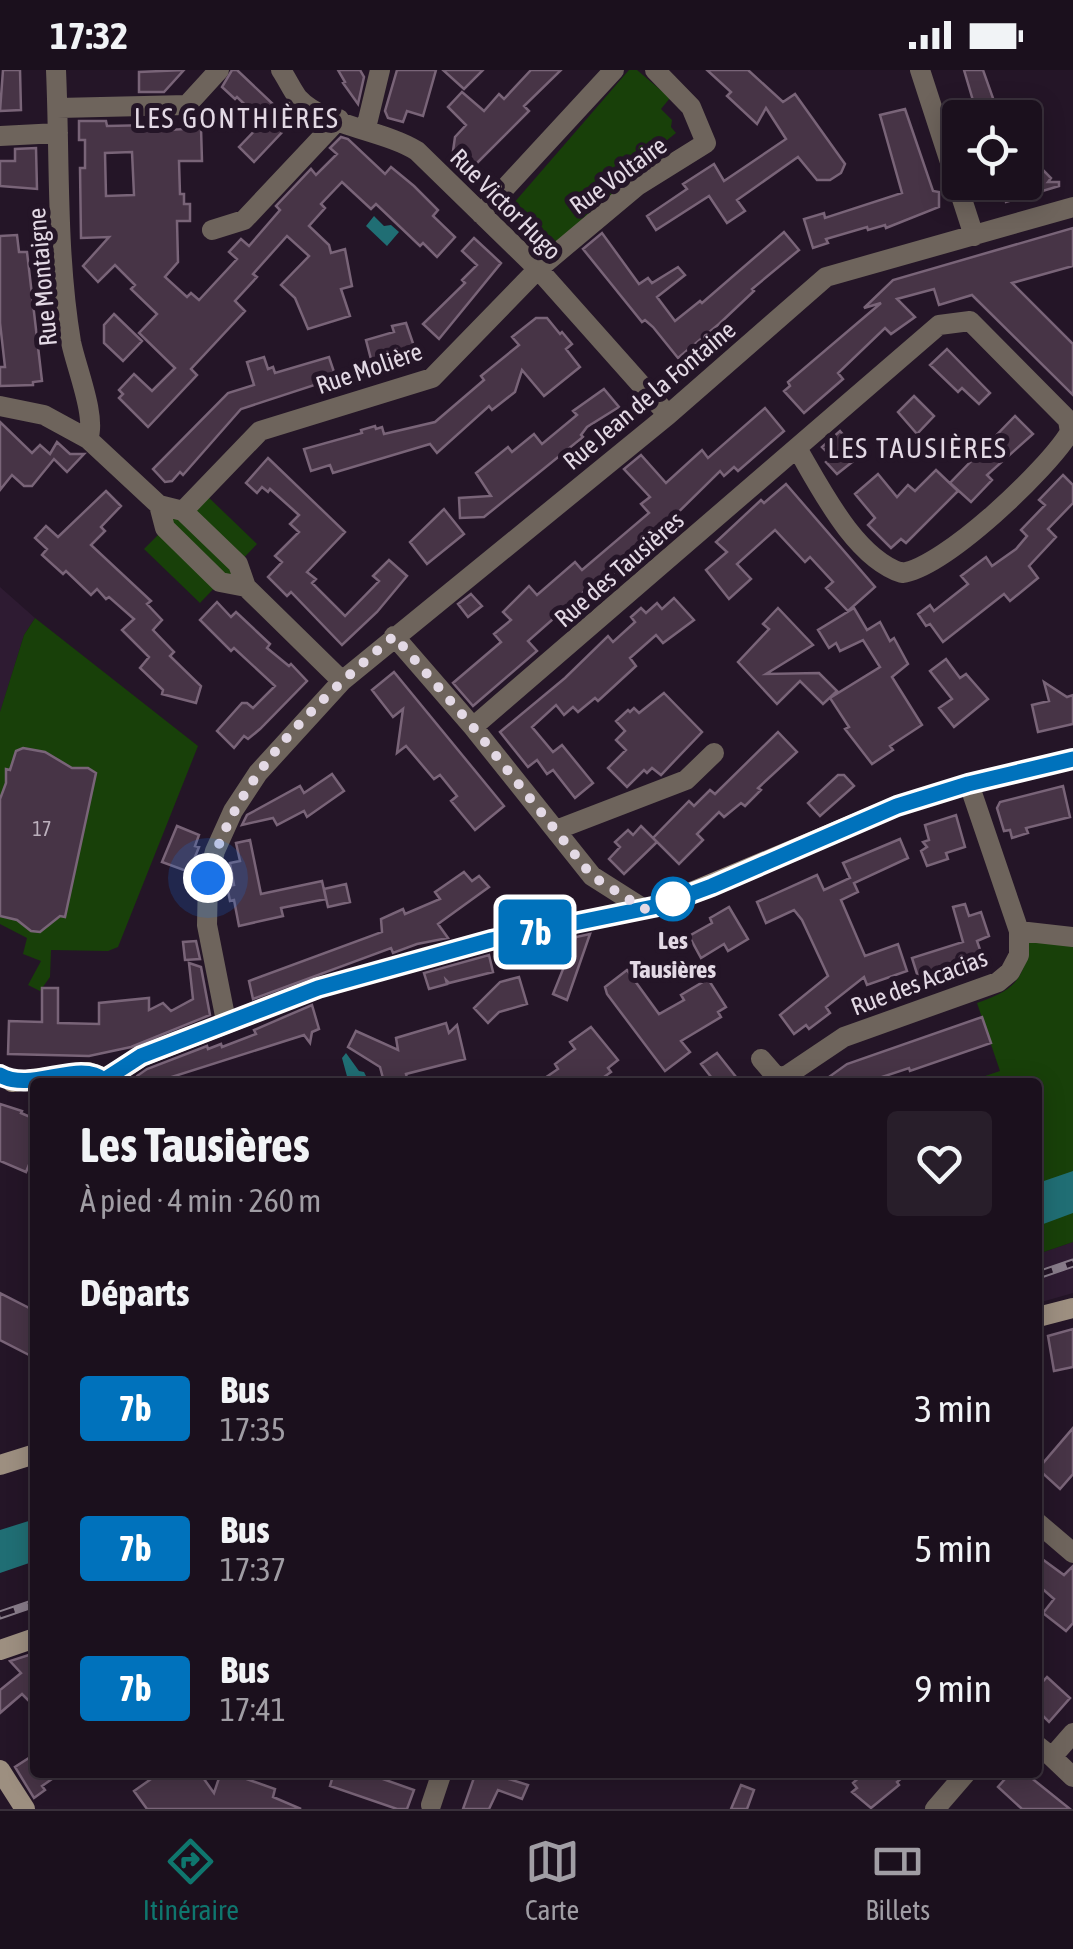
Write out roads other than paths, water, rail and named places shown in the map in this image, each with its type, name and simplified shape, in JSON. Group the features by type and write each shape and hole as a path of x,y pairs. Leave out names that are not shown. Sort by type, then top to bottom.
{"street":[{"name":"Rue Montaigne","path":"56,70 66,313 92,423 88,439"},
{"path":"58,108 187,105 219,70"},
{"name":"Rue Victor Hugo","path":"281,70 299,99 320,114 400,140 418,151 538,269 668,415"},
{"path":"366,128 380,70"},
{"path":"482,214 614,70"},
{"name":"Rue Voltaire","path":"538,269 637,186 706,143 691,107 655,70"},
{"path":"920,70 974,236"},
{"path":"212,230 244,220 338,119"},
{"path":"0,136 58,133"},
{"name":"Rue Jean de la Fontaine","path":"226,1021 207,914 208,878 215,851 233,812 258,773 342,681 668,415 826,277 1073,207"},
{"name":"Rue Molière","path":"183,511 260,430 432,378 538,269"},
{"name":"Rue des Tausières","path":"473,727 939,325 970,321 1070,432 990,520 919,568 902,573 879,564 857,540 798,448"},
{"path":"0,406 44,416 88,439 159,505 183,511 238,564 246,587 342,681"},
{"path":"159,505 165,528 220,582 246,587"},
{"path":"394,636 473,727 592,876 644,909"},
{"path":"556,830 686,780 714,754"},
{"path":"110,1078 141,1056 318,988 491,940 644,909 712,886 897,806 1073,759"},
{"path":"968,784 1019,931 1073,937"},
{"path":"592,876 599,920"},
{"name":"Rue des Acacias","path":"761,1059 783,1078 844,1037 998,982 1010,972 1019,956 1019,931"},
{"path":"72,1078 94,1073 100,1078"},
{"path":"6,1079 30,1091"},
{"path":"1042,1317 1073,1308"},
{"path":"0,1465 30,1456"},
{"path":"1042,1526 1073,1553"},
{"path":"0,1650 30,1640"},
{"path":"1073,1733 1044,1751 1073,1777"},
{"path":"0,1770 25,1809"},
{"path":"431,1805 440,1778"},
{"path":"935,1809 963,1778"}],"railway":[{"path":"1042,1274 1073,1263"},
{"path":"0,1615 30,1605"}],"place":[{"name":"Les Tausières","path":"673,899"}],"district":[{"name":"LES GONTHIÈRES","path":"237,118"},
{"name":"LES TAUSIÈRES","path":"918,448"}]}
